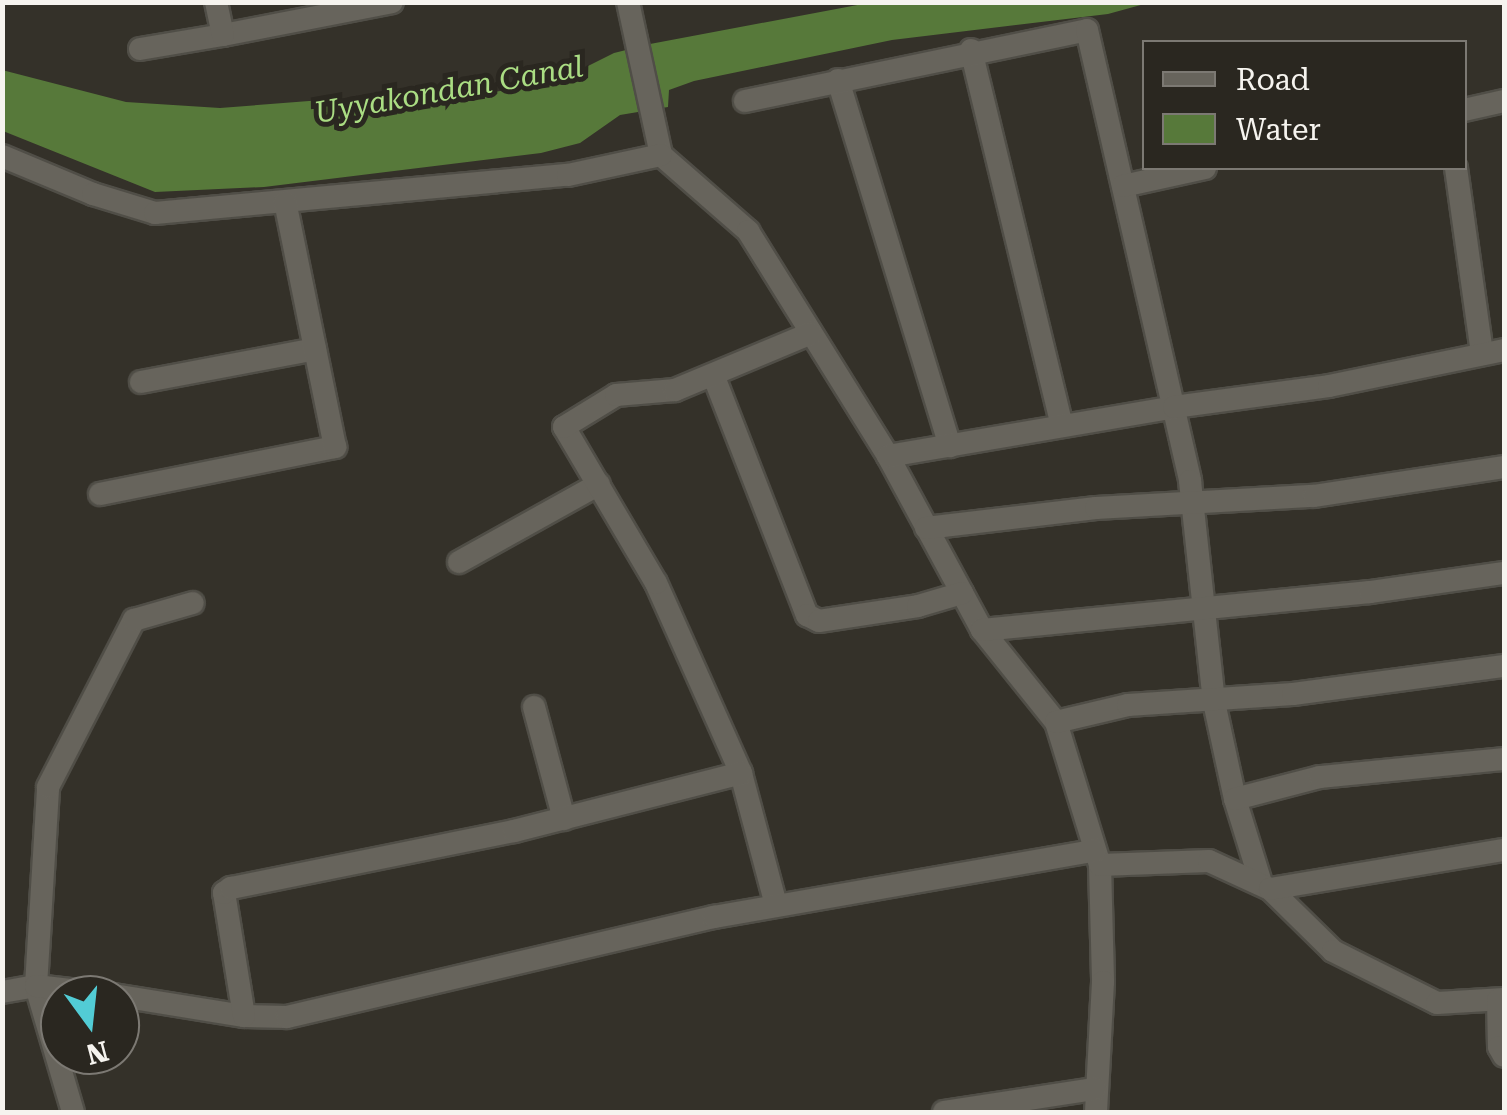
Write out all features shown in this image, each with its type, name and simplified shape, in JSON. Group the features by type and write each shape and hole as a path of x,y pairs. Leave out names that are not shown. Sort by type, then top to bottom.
{"street":[{"path":"216,2 224,35"},
{"path":"140,49 392,2"},
{"path":"628,2 650,119 661,154 748,231 888,456 982,630 1056,722 1097,858 1102,982 1095,1101 944,1112"},
{"path":"746,100 971,50 1087,30 1194,505 1214,702 1236,799 1266,886"},
{"path":"971,50 1062,425"},
{"path":"838,80 950,446"},
{"path":"1467,109 1504,101"},
{"path":"2,156 93,194 155,213 568,174 661,154"},
{"path":"1123,186 1196,170"},
{"path":"888,456 1174,406 1329,386 1493,352 1456,170"},
{"path":"100,494 336,447 285,202"},
{"path":"776,906 741,773 656,583 564,426 616,395 675,390 812,333"},
{"path":"141,382 315,349"},
{"path":"714,376 807,615 819,621 918,606 962,593"},
{"path":"926,528 1096,508 1314,496 1503,473"},
{"path":"459,562 599,484"},
{"path":"982,630 1370,592 1504,573"},
{"path":"73,1112 36,986 48,787 134,620 192,604"},
{"path":"1056,722 1128,705 1214,702 1504,666"},
{"path":"534,707 564,818"},
{"path":"1236,799 1320,777 1504,759"},
{"path":"244,1016 224,893 231,888 564,818 741,773"},
{"path":"1266,886 1504,850"},
{"path":"140,999 244,1016 287,1017 776,906 1097,858 1209,862 1266,886 1333,951 1437,1003 1501,999 1499,1047 1504,1056"},
{"path":"2,992 40,986"}],"water":[{"path":"868,3 1148,3 1108,14 892,40 694,81 669,90 668,107 620,115 580,143 541,153 264,187 155,192 3,131 2,70 126,102 220,108 322,100 385,109 500,91 574,73 614,53 650,44"}],"water label":[{"name":"Uyyakondan Canal","path":"449,90"}]}
